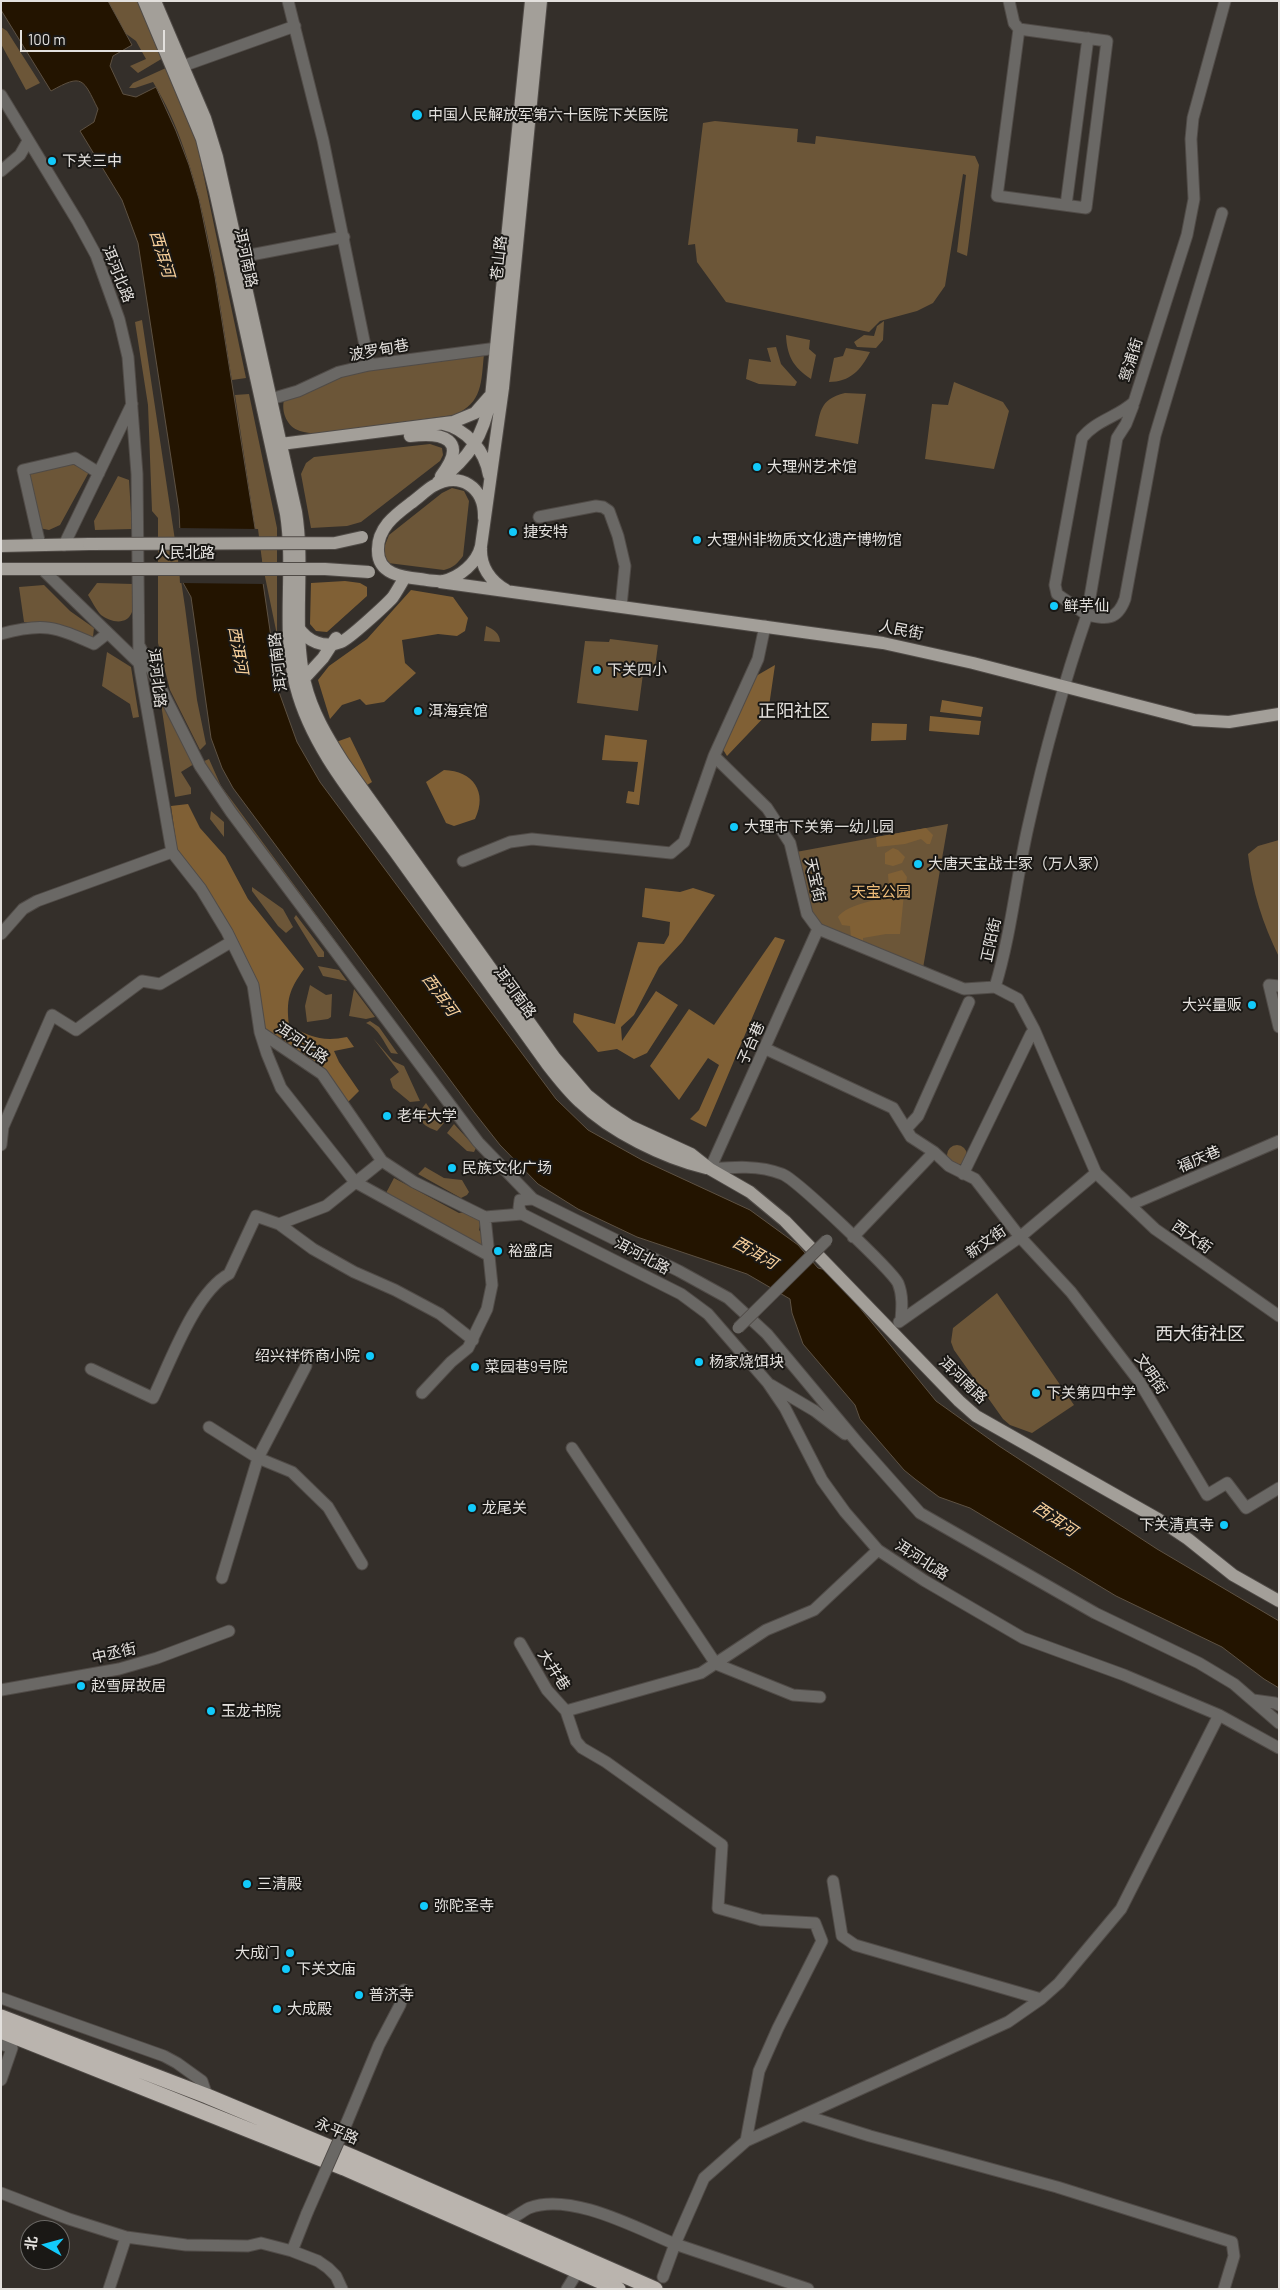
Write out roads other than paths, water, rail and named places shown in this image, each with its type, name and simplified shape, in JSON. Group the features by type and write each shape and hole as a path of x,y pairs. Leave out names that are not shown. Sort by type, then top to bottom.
{"highway":[{"name":"永平路","path":"1,2017 207,2096 506,2222 659,2283"},
{"name":"永平路","path":"1,2031 344,2168 618,2289"}],"main road":[{"name":"洱河南路","path":"144,1 202,139 277,448 296,512 300,542 300,683"},
{"name":"洱河南路","path":"155,1 211,136 240,257 271,399 288,529 291,562 290,650 300,683 329,740 554,1058 587,1095 630,1126 691,1154 710,1169 742,1186 777,1214 976,1416 1158,1519 1199,1547 1233,1575 1279,1601"},
{"name":"苍山路","path":"493,382 531,1"},
{"name":"苍山路","path":"484,518 503,388 542,1"},
{"path":"277,448 461,420 478,411 488,398 493,382"},
{"path":"481,546 478,555 468,567 454,577 440,582 405,577 386,570 378,556 381,534 392,517 459,465 475,444 487,415 493,382"},
{"path":"443,424 462,432 475,444 486,461 489,485"},
{"path":"277,448 420,435 442,436 451,443 452,456 447,468 432,487"},
{"path":"432,487 452,481 470,485 482,500 484,518 481,546 482,562 488,574 500,586 511,592"},
{"name":"人民北路","path":"1,546 335,543 362,537 392,517"},
{"name":"人民北路","path":"1,569 330,569 405,577"},
{"path":"290,615 312,641 334,644 343,642 392,598 405,577"},
{"name":"人民街","path":"440,582 883,643 956,659 1194,720 1219,722 1279,714"},
{"path":"300,683 334,644"},
{"path":"1245,720 1279,720"}],"street":[{"path":"288,1 323,140 369,365"},
{"path":"1009,1 1014,23 1019,29 1107,41 1086,208 997,196 1019,29"},
{"name":"鸳浦街","path":"1087,615 1058,594 1055,585 1082,438 1089,428 1124,412 1134,402 1187,235 1194,199 1191,139 1193,118 1225,1"},
{"path":"182,66 295,26"},
{"path":"1066,205 1088,38"},
{"name":"洱河北路","path":"1,95 67,201 96,255 108,285 127,353 133,402 138,517 139,663 172,852 201,889 232,942 253,985 260,1032 322,1074 382,1160 414,1182 485,1217"},
{"path":"1,171 20,155 28,141"},
{"path":"1087,615 1110,617 1122,608 1155,436 1222,213"},
{"path":"240,257 344,237"},
{"name":"波罗甸巷","path":"271,399 298,391 339,372 369,365 497,348"},
{"path":"64,545 133,402"},
{"path":"1063,687 1087,615 1117,438 1126,424 1134,402"},
{"path":"40,545 23,470 75,458 99,473"},
{"path":"538,517 596,506 603,507 609,511 618,536 625,566 621,606"},
{"path":"42,569 139,663"},
{"path":"1,634 39,626 57,628 94,644 108,633"},
{"path":"463,861 510,842 532,839 672,853 684,842 714,756 758,659 765,626"},
{"path":"138,642 200,766 231,812 478,1142 533,1199 679,1271 728,1298 767,1334 857,1442 920,1513 1095,1613 1199,1663 1234,1684 1279,1723"},
{"name":"正阳街","path":"994,987 1002,962 1028,827 1063,687"},
{"name":"天宝街","path":"714,756 767,808 790,843 807,914 818,929"},
{"path":"1,934 24,909 36,901 172,852"},
{"path":"818,929 964,990 994,987 1018,999 1034,1029 1096,1173"},
{"name":"子台巷","path":"710,1169 766,1049 818,929"},
{"path":"1,1145 3,1127 52,1015 76,1030 142,981 160,984 232,942"},
{"path":"1279,986 1269,985 1279,1027"},
{"path":"906,1129 918,1116 969,1002"},
{"path":"260,1032 266,1054 281,1088 355,1182 488,1255"},
{"path":"963,1174 1031,1034"},
{"path":"766,1049 892,1108 911,1137 934,1152 949,1166 975,1178 1020,1237"},
{"name":"福庆巷","path":"1130,1205 1279,1141"},
{"path":"853,1237 934,1152"},
{"path":"279,1224 326,1206 382,1160"},
{"path":"710,1169 747,1166 783,1174 812,1197 897,1282 903,1305 901,1320"},
{"name":"西大街","path":"1096,1173 1155,1229 1279,1316"},
{"name":"新文街","path":"891,1331 901,1320 1020,1237 1096,1173"},
{"path":"422,1393 451,1362 468,1348 487,1309 492,1285 485,1217 522,1214 519,1208 520,1200 533,1199"},
{"name":"洱河北路","path":"522,1214 601,1252 681,1294 708,1314 768,1383 785,1408 822,1480 845,1512 878,1550 925,1581 1023,1638 1124,1675 1219,1715 1279,1748"},
{"path":"91,1369 153,1398 194,1312 220,1279 229,1274 256,1216 279,1224 321,1254 440,1314 472,1340"},
{"path":"729,1337 841,1226"},
{"name":"文明街","path":"1020,1237 1071,1292 1139,1380 1207,1496 1227,1483 1246,1508 1279,1488"},
{"path":"222,1578 258,1458 306,1366"},
{"path":"768,1383 815,1411 857,1442"},
{"path":"209,1427 258,1458 292,1472 328,1507 362,1564"},
{"path":"572,1448 716,1664 793,1695 820,1697"},
{"path":"746,2141 758,2071 822,1941 815,1922 761,1920 718,1908 722,1845 606,1762 582,1748 576,1741 566,1711 701,1673 766,1630 814,1610 878,1550"},
{"name":"中丞街","path":"1,1690 119,1668 158,1658 229,1631"},
{"name":"大井巷","path":"520,1643 547,1690 566,1711"},
{"path":"1253,1700 1279,1705"},
{"path":"659,2283 704,2178 746,2141 1008,2022 1041,1999 1059,1983 1121,1909 1219,1715"},
{"path":"834,1881 842,1936 855,1945 1041,1999"},
{"path":"292,2251 379,2045 400,2005 404,1990"},
{"path":"1,1998 164,2056 202,2081 207,2096"},
{"path":"1,2044 12,2048 1,2080"},
{"path":"803,2115 870,2136 1057,2188 1232,2242 1234,2256 1224,2289"},
{"path":"1,2193 69,2219 126,2237 186,2245 248,2246 261,2243 292,2251 318,2261 328,2268 336,2276 342,2289"},
{"path":"506,2222 530,2208 561,2204 593,2210 675,2244 808,2289"},
{"path":"109,2289 126,2237"},
{"path":"568,2289 578,2271"}],"water":[{"name":"西洱河","path":"1,1 108,1 132,45 113,56 110,66 123,94 136,97 156,87 176,131 199,199 215,277 279,692 297,742 320,782 556,1099 588,1130 642,1160 750,1210 798,1245 818,1268 826,1270 837,1280 936,1401 999,1446 1157,1549 1279,1621 1279,1688 1222,1647 1116,1596 970,1508 939,1497 904,1470 860,1419 855,1405 803,1344 792,1313 790,1299 747,1274 637,1237 578,1209 538,1184 500,1145 474,1112 233,788 222,768 211,738 191,597 182,581 179,510 138,243 122,200 80,131 94,122 98,109 89,91 85,85 76,81 51,91 1,10"}],"place":[{"name":"中国人民解放军第六十医院下关医院","path":"417,115"},
{"name":"下关三中","path":"52,161"},
{"name":"大理州艺术馆","path":"757,467"},
{"name":"捷安特","path":"513,532"},
{"name":"大理州非物质文化遗产博物馆","path":"697,540"},
{"name":"鲜芋仙","path":"1054,606"},
{"name":"下关四小","path":"597,670"},
{"name":"洱海宾馆","path":"418,711"},
{"name":"大理市下关第一幼儿园","path":"734,827"},
{"name":"大唐天宝战士冢（万人冢）","path":"918,864"},
{"name":"大兴量贩","path":"1252,1005"},
{"name":"老年大学","path":"387,1116"},
{"name":"民族文化广场","path":"452,1168"},
{"name":"裕盛店","path":"498,1251"},
{"name":"绍兴祥侨商小院","path":"370,1356"},
{"name":"杨家烧饵块","path":"699,1362"},
{"name":"菜园巷9号院","path":"475,1367"},
{"name":"下关第四中学","path":"1036,1393"},
{"name":"龙尾关","path":"472,1508"},
{"name":"下关清真寺","path":"1224,1525"},
{"name":"赵雪屏故居","path":"81,1686"},
{"name":"玉龙书院","path":"211,1711"},
{"name":"三清殿","path":"247,1884"},
{"name":"弥陀圣寺","path":"424,1906"},
{"name":"大成门","path":"290,1953"},
{"name":"下关文庙","path":"286,1969"},
{"name":"普济寺","path":"359,1995"},
{"name":"大成殿","path":"277,2009"}],"district":[{"name":"正阳社区","path":"794,711"},
{"name":"西大街社区","path":"1200,1334"}],"park label":[{"name":"天宝公园","path":"881,892"}]}
